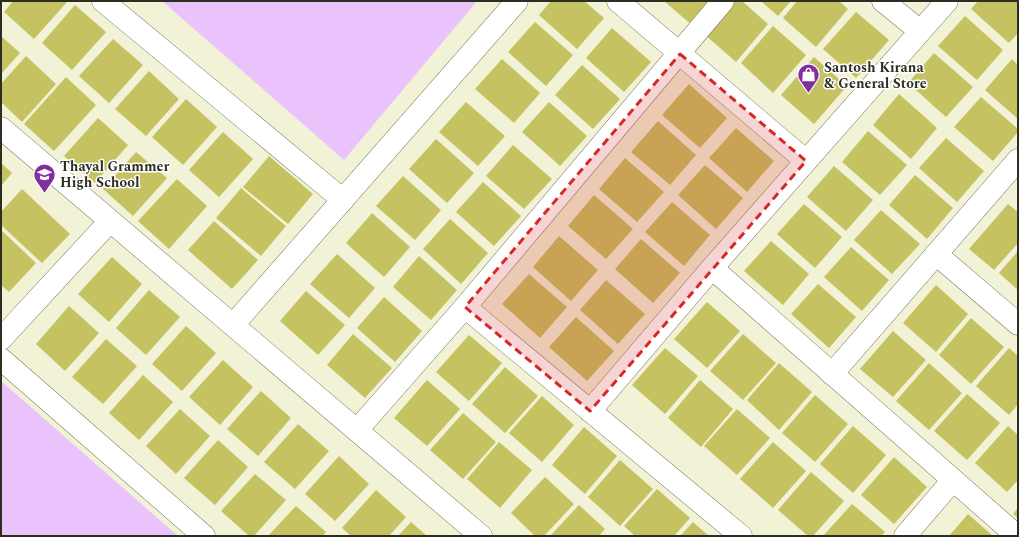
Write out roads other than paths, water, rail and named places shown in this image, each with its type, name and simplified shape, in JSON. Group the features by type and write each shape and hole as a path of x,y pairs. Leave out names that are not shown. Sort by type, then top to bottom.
{"street":[{"path":"103,1 343,200"},
{"path":"233,325 517,1"},
{"path":"618,1 806,161"},
{"path":"357,430 465,308 723,1"},
{"path":"883,1 920,31"},
{"path":"590,411 712,268 947,1"},
{"path":"1,128 357,430 473,533"},
{"path":"832,374 1018,160"},
{"path":"1,340 110,221"},
{"path":"936,254 1018,324"},
{"path":"712,268 1017,536"},
{"path":"465,308 741,536"},
{"path":"1,359 204,536"},
{"path":"905,536 953,480"}],"place":[{"name":"Santosh Kirana & General Store","path":"809,94"},
{"name":"Thayal Grammer High School","path":"45,194"}]}
